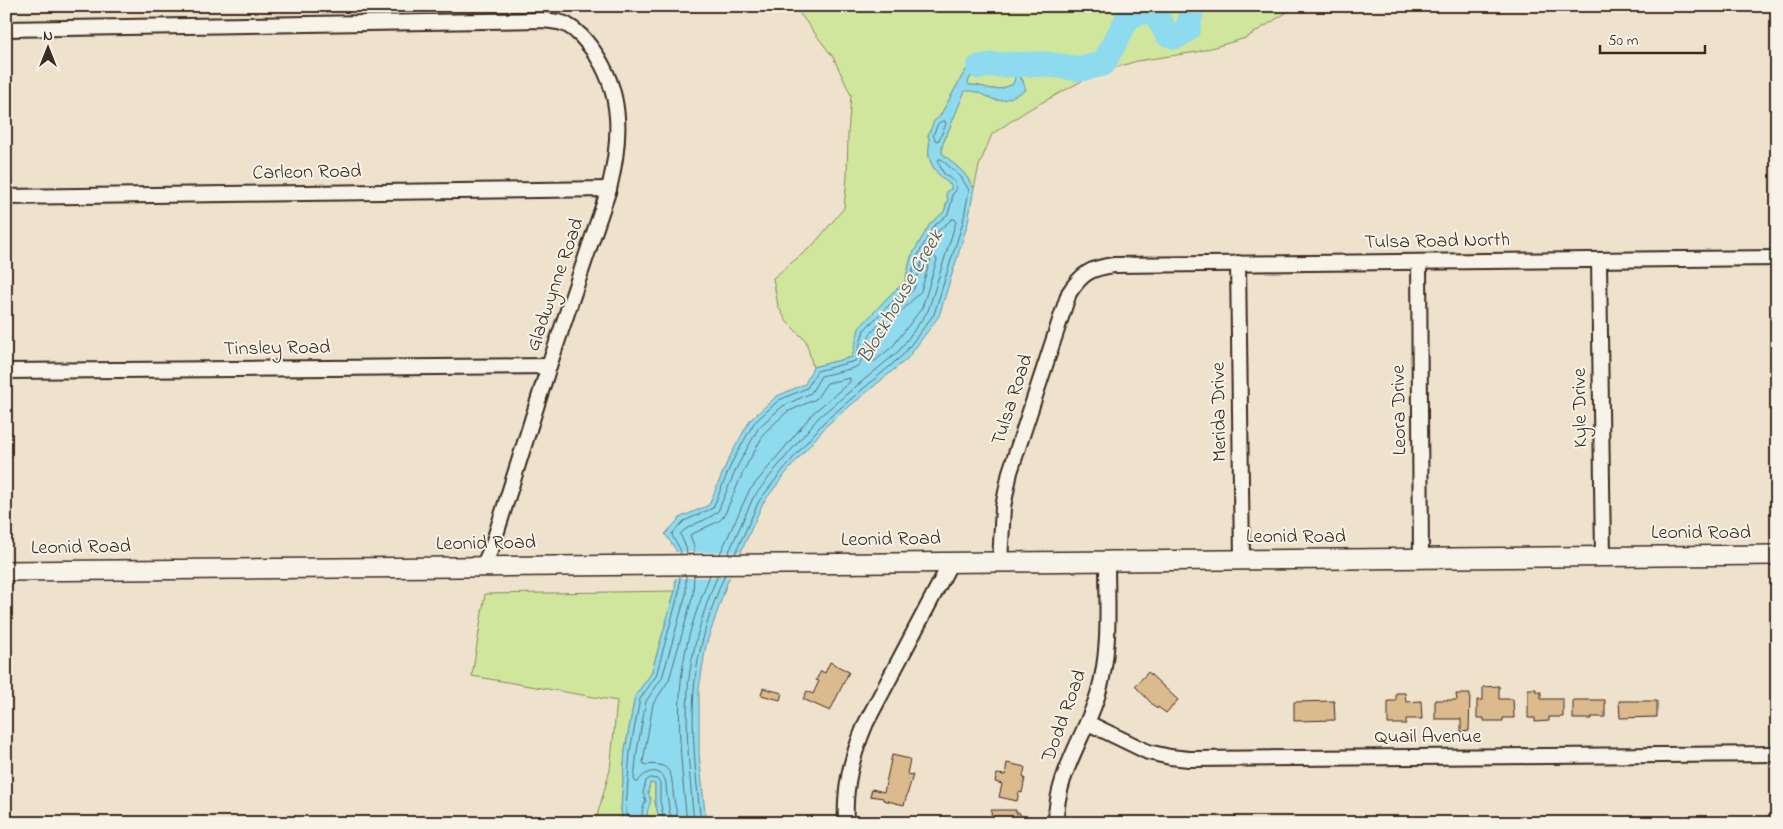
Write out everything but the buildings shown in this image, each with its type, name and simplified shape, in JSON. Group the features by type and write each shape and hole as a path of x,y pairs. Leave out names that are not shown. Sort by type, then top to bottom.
{"street":[{"name":"Gladwynne Road","path":"6,29 541,20 566,24 583,37 601,61 613,92 618,112 615,162 609,190 549,366 492,547 483,566"},
{"name":"Carleon Road","path":"6,197 609,190"},
{"name":"Tulsa Road North","path":"1098,267 1114,264 1777,258"},
{"name":"Kyle Drive","path":"1599,260 1603,556"},
{"name":"Leora Drive","path":"1418,262 1421,558"},
{"name":"Merida Drive","path":"1238,263 1242,560"},
{"name":"Tulsa Road","path":"1000,562 1003,507 1010,472 1069,293 1086,272 1098,267"},
{"name":"Tinsley Road","path":"6,371 549,366"},
{"name":"Leonid Road","path":"6,571 1777,555"},
{"name":"Dodd Road","path":"1056,823 1061,786 1069,761 1088,722 1098,692 1105,658 1107,640 1107,561"},
{"path":"846,823 846,784 851,763 866,723 951,562"},
{"name":"Quail Avenue","path":"1088,722 1148,752 1189,759 1777,754"}],"green space":[{"path":"794,6 1297,6 1246,38 1197,52 1137,61 1095,74 1028,110 992,134 979,166 974,188 964,173 942,153 942,146 965,90 974,90 997,101 1024,82 1004,54 974,64 965,71 928,135 929,156 932,165 952,185 944,212 930,224 911,257 905,282 890,295 860,328 852,357 813,367 806,341 787,322 778,306 773,278 813,245 844,208 851,95 833,57"},
{"path":"989,69 1009,70 1015,78 1013,84 999,89 969,85 968,82 971,76 977,73 983,77 985,71"},
{"path":"675,591 651,674 635,696 625,750 621,810 623,823 595,823 610,770 617,701 472,676 485,594"},
{"path":"650,783 655,783 655,802 660,823 650,823 647,816 647,809 651,799 648,793"}],"water":[{"path":"1004,54 1017,71 1026,90 1008,99 1000,100 965,91 942,146 942,153 964,173 974,188 968,223 939,316 907,359 827,425 786,473 763,503 727,583 706,645 699,689 699,753 706,823 660,823 655,802 655,784 650,783 648,793 651,801 647,813 650,823 623,823 621,810 625,750 635,696 651,674 675,591 676,550 665,534 681,517 709,505 728,460 750,420 777,396 805,384 813,367 852,357 859,328 905,282 911,257 930,224 944,212 948,199 947,191 951,189 951,185 937,173 932,165 929,156 928,135 934,121 940,116 965,71 974,64","holes":["996,69 999,72 1009,70 1015,78 1013,84 999,89 969,85 968,82 971,76 977,74 988,77 986,71"]}],"pier":[{"path":"673,552 744,552 732,577 673,578"}],"waterway":[{"name":"Blockhouse Creek","path":"979,67 1045,64 1081,69 1103,64 1129,16 1153,9 1167,34 1176,37 1188,29 1192,6"}]}
